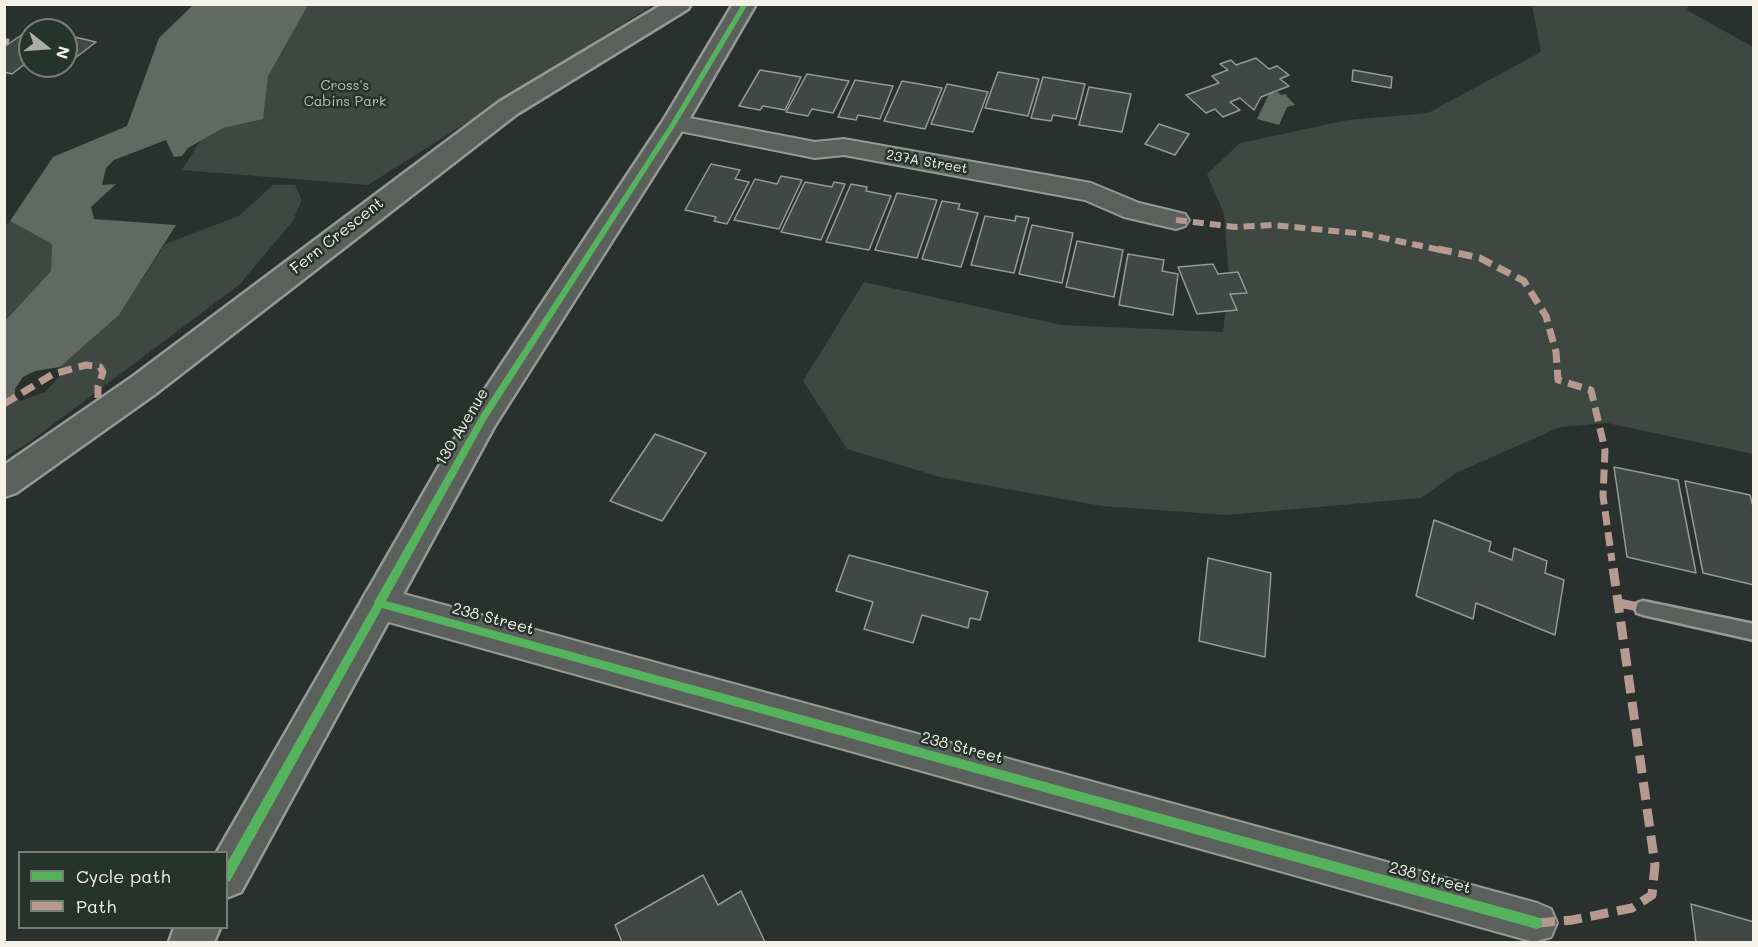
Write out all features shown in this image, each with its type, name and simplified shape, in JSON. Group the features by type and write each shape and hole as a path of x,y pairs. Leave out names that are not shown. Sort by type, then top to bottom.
{"street":[{"name":"Fern Crescent","path":"4,483 143,386 373,208 508,108 680,4"},
{"name":"130 Avenue","path":"228,873 483,418 674,123 745,4"},
{"name":"237A Street","path":"674,123 815,150 844,147 1091,192 1133,211 1176,220"},
{"name":"238 Street","path":"378,603 1537,923"},
{"path":"190,942 198,929"}],"lane":[{"path":"1643,608 1754,632"}],"green space":[{"name":"Cross's Cabins Park","path":"287,5 653,5 368,185 182,170"},
{"path":"1532,5 1688,5 1687,10 1753,47 1753,454 1607,423 1560,427 1456,473 1421,498 1227,515 1102,506 940,477 847,449 803,381 864,282 1062,325 1223,332 1229,280 1224,214 1207,174 1240,143 1348,120 1428,113 1541,52"},
{"path":"273,185 295,185 302,200 292,222 239,285 31,441 5,457 5,400 15,396 20,401 45,392 60,376 60,367 119,315 165,244 239,216"},
{"path":"10,221 52,244 51,271 5,321 5,226"}],"shaded area":[{"path":"193,5 308,5 268,76 263,119 223,128 188,148 182,156 174,157 166,140 114,160 106,168 102,185 116,184 91,207 94,219 176,225 119,315 60,367 35,371 23,377 15,389 15,396 5,400 5,321 51,271 52,244 10,221 53,157 127,126 159,38"},
{"path":"1278,92 1281,95 1285,94 1295,105 1287,107 1279,125 1257,119 1269,94"}],"building":[{"path":"18,37 18,69 12,74 4,72 4,47"},
{"path":"78,38 96,42 78,56"},
{"path":"1256,58 1269,69 1277,66 1289,75 1280,79 1289,86 1261,97 1254,110 1240,98 1230,102 1240,110 1223,117 1215,109 1206,113 1186,95 1219,83 1212,76 1228,70 1220,64 1231,60 1236,65"},
{"path":"760,70 801,77 785,110 763,106 760,110 739,106"},
{"path":"1353,70 1392,77 1391,88 1352,81"},
{"path":"998,72 1039,79 1028,116 985,108"},
{"path":"807,74 849,81 833,113 812,109 808,116 786,112"},
{"path":"1043,77 1085,84 1076,119 1053,115 1051,121 1031,118"},
{"path":"855,80 893,86 880,119 858,115 856,120 838,117"},
{"path":"902,81 942,88 925,129 884,121"},
{"path":"947,84 988,92 973,132 931,124"},
{"path":"1089,87 1131,94 1122,132 1079,125"},
{"path":"1159,124 1189,134 1175,155 1145,144"},
{"path":"711,164 740,170 735,179 749,182 727,224 714,221 716,217 685,210"},
{"path":"781,176 802,180 779,229 734,220 755,179 777,184"},
{"path":"805,182 832,187 834,182 845,184 821,240 781,232"},
{"path":"851,184 867,187 866,191 891,196 869,250 826,242"},
{"path":"897,193 937,200 917,258 875,250"},
{"path":"942,201 960,204 958,209 978,213 961,267 922,259"},
{"path":"985,216 1015,221 1016,216 1029,218 1014,273 971,265"},
{"path":"1032,225 1073,233 1062,283 1019,274"},
{"path":"1077,241 1123,250 1114,297 1066,287"},
{"path":"1128,254 1164,260 1162,271 1178,274 1173,315 1119,305"},
{"path":"1213,264 1218,274 1238,272 1247,293 1230,294 1237,310 1197,314 1178,267"},
{"path":"655,434 706,453 662,521 610,501"},
{"path":"1614,467 1678,480 1696,573 1627,557"},
{"path":"1685,481 1750,495 1754,510 1754,585 1703,573"},
{"path":"1434,520 1491,542 1489,551 1512,560 1514,548 1547,561 1545,573 1564,580 1555,635 1476,603 1473,619 1416,596"},
{"path":"849,555 988,592 980,620 970,618 968,628 922,615 913,643 864,629 873,602 836,591"},
{"path":"1208,558 1271,573 1265,657 1199,641"},
{"path":"703,875 718,905 741,891 765,942 622,942 615,925"},
{"path":"1691,904 1754,922 1754,942 1696,942"}],"marked path":[{"path":"4,41 9,42"},
{"path":"1176,220 1235,227 1273,225 1365,234 1480,258 1524,281 1546,316 1556,352 1558,380 1591,390 1605,450 1603,496 1655,865 1652,895 1632,908 1572,920 1537,923"},
{"path":"4,404 53,374 86,365 100,367 103,372 98,387 98,398"},
{"path":"1619,603 1643,608"}],"cycle path":[{"path":"228,873 483,418 674,123 745,4"},
{"path":"378,603 1537,923"}]}
